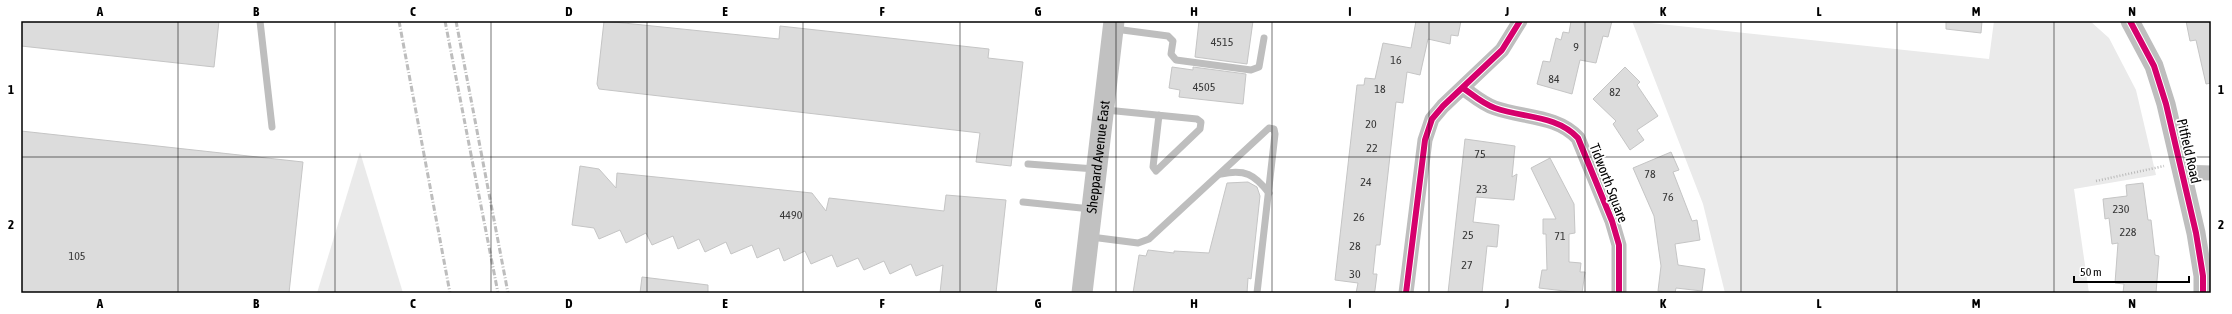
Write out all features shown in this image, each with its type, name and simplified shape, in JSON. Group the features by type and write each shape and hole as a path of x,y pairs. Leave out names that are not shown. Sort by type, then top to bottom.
{"main road":[{"name":"Sheppard Avenue East","path":"1082,293 1114,25"}],"street":[{"path":"1406,293 1425,140 1432,119 1502,50 1520,21"},
{"name":"Pitfield Road","path":"2130,21 2154,66 2166,104 2196,233 2203,276 2203,293"},
{"name":"Tidworth Square","path":"1463,88 1484,104 1512,113 1540,118 1562,125 1570,129 1578,138 1612,221 1619,244 1619,293"},
{"path":"2180,167 2211,173"}],"lane":[{"path":"260,21 272,127"},
{"path":"1114,25 1168,36 1173,41 1171,54 1176,60 1252,70 1259,67 1264,38"},
{"path":"1104,110 1159,115 1197,119 1201,122 1200,128 1156,171 1153,167 1159,115"},
{"path":"1089,237 1138,243 1149,239 1269,128 1274,129 1275,134 1269,192 1257,293"},
{"path":"1028,164 1097,169"},
{"path":"1220,174 1240,171 1252,175 1269,192"},
{"path":"1023,202 1092,209"}],"path":[{"path":"2096,181 2180,167"}],"shaded area":[{"path":"1632,21 1989,59 1994,21 2090,21 2109,38 2136,90 2156,175 2074,189 2089,293 1725,293 1703,204"},
{"path":"360,152 403,293 317,293"}],"building":[{"path":"21,21 219,21 214,67 21,46"},
{"path":"604,21 779,39 780,26 989,49 988,58 1023,62 1011,166 976,162 980,133 599,89 597,84"},
{"path":"1199,21 1253,21 1247,64 1195,57"},
{"path":"1416,21 1461,21 1458,36 1451,35 1450,44 1428,39 1420,75 1407,72 1403,103 1396,102 1380,245 1376,245 1373,274 1377,274 1375,290 1374,293 1356,293 1358,283 1335,280 1357,85 1364,85 1365,78 1375,79 1383,43 1411,48"},
{"path":"1571,21 1612,21 1608,37 1603,36 1596,63 1580,60 1572,94 1537,84 1543,61 1550,62 1556,38 1561,40 1563,32 1569,33"},
{"path":"1946,21 1982,21 1981,33 1946,29"},
{"path":"2186,21 2211,21 2211,83 2206,84 2196,40 2190,41"},
{"path":"1172,67 1193,70 1193,67 1246,74 1243,104 1179,97 1180,90 1169,88"},
{"path":"1625,67 1640,82 1637,85 1658,116 1637,130 1644,140 1630,150 1613,124 1616,121 1593,99"},
{"path":"21,131 303,162 289,293 21,293"},
{"path":"1465,139 1515,146 1512,177 1517,174 1514,200 1476,197 1473,222 1499,225 1497,247 1487,246 1482,293 1448,293"},
{"path":"1671,152 1679,170 1673,172 1692,221 1697,220 1700,240 1675,244 1678,265 1705,269 1702,291 1676,288 1675,293 1658,291 1661,266 1654,216 1633,168"},
{"path":"1550,158 1574,204 1575,233 1569,234 1569,262 1581,263 1580,272 1585,272 1582,293 1539,288 1542,270 1547,270 1546,234 1543,234 1543,219 1556,219 1531,168"},
{"path":"580,166 599,169 616,188 617,173 812,193 826,211 829,198 944,211 946,195 1006,200 996,293 940,293 943,265 916,276 911,264 890,274 884,261 864,270 858,258 837,267 832,255 811,264 805,251 784,261 779,248 757,258 752,245 731,254 726,242 705,252 699,239 678,249 673,236 652,245 646,233 626,243 620,230 599,239 594,228 572,225"},
{"path":"1248,182 1257,187 1260,196 1251,279 1248,278 1247,293 1133,293 1139,255 1146,256 1148,250 1174,253 1174,251 1209,253 1227,183"},
{"path":"2143,183 2148,220 2151,220 2155,255 2159,256 2156,293 2123,293 2124,284 2115,283 2118,243 2112,244 2109,218 2105,219 2103,199 2127,196 2126,185"},
{"path":"642,277 708,285 708,293 640,293"}],"railway":[{"path":"399,21 450,293"},
{"path":"445,21 498,293"},
{"path":"456,21 508,293"}],"cycle path":[{"path":"1406,293 1425,140 1432,119 1443,106 1502,50 1520,21"},
{"path":"2130,21 2154,66 2166,104 2196,233 2203,276 2203,293"},
{"path":"1463,88 1486,104 1506,111 1550,121 1570,131 1578,138 1612,221 1619,245 1619,293"}]}
